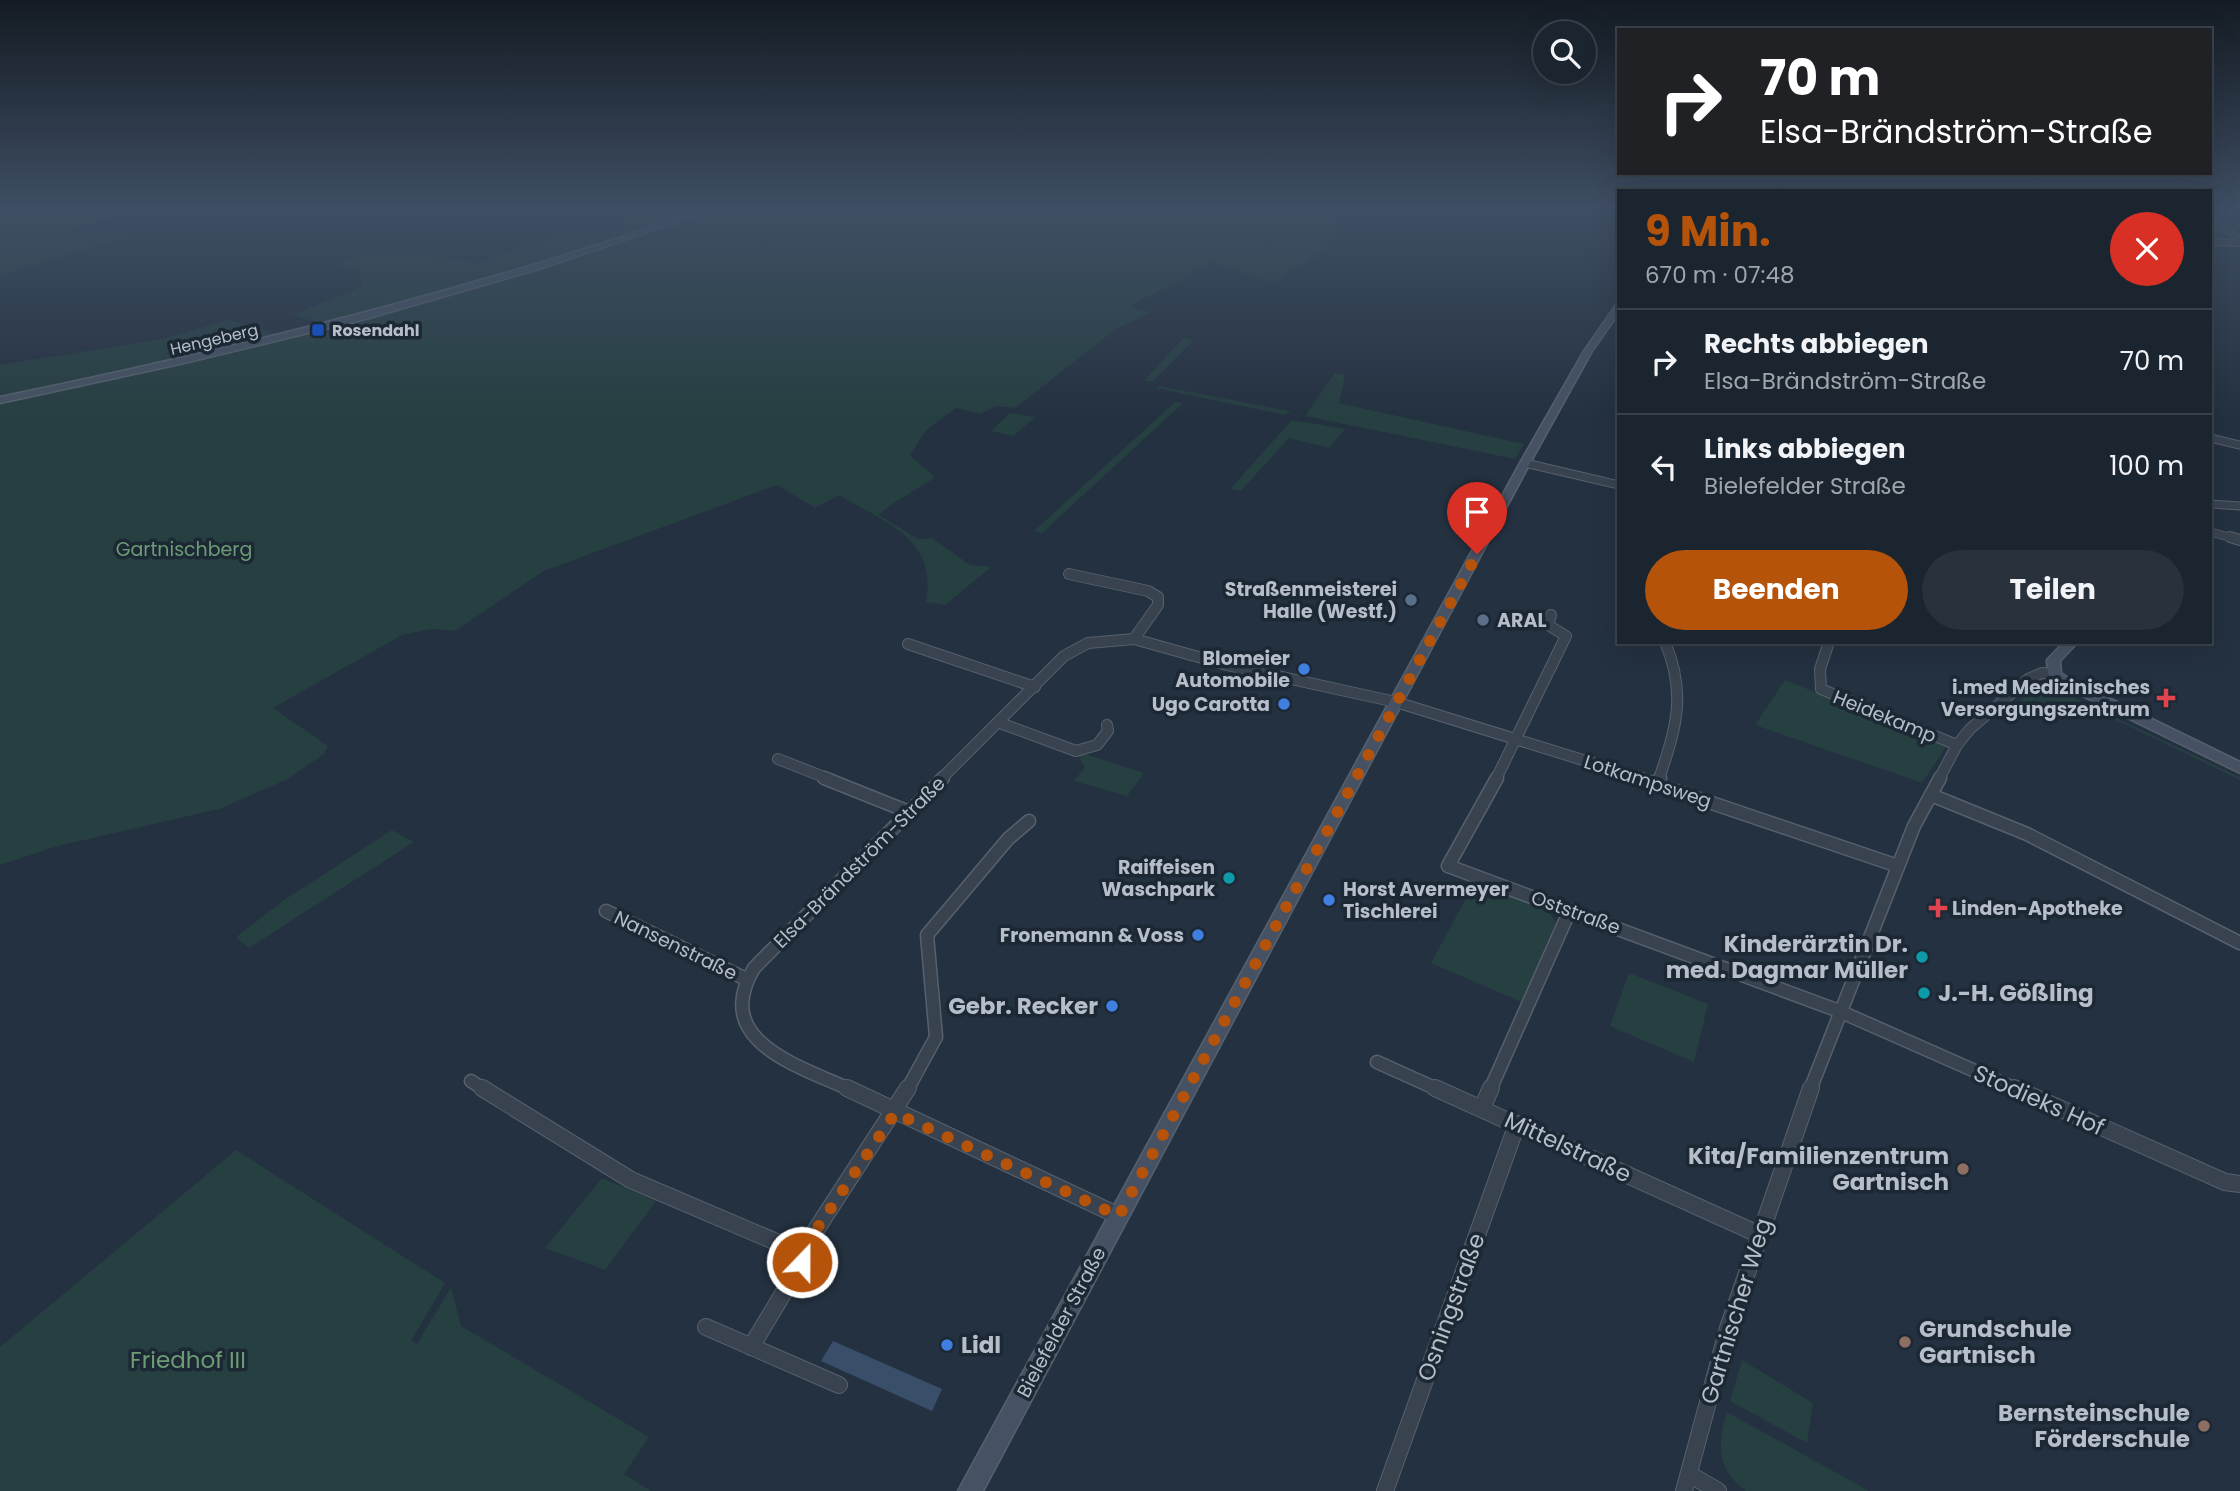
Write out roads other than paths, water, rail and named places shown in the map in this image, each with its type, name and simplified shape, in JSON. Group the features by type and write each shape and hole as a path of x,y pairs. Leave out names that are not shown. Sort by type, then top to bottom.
{"street":[{"name":"Hengeberg","path":"0,400 200,357 374,314 498,279"},
{"name":"Bielefelder Straße","path":"970,1491 1525,463 1588,351 1617,310"},
{"path":"2212,438 2240,445"},
{"path":"1525,463 1617,485"},
{"path":"2212,504 2240,506"},
{"path":"2212,533 2240,540"},
{"path":"1069,574 1148,591 1158,597 1158,605 1134,639"},
{"path":"1518,739 1566,636 1548,625 1551,615"},
{"name":"Elsa-Brändström-Straße","path":"746,979 909,812 1075,649 1104,640 1134,639 1227,666 1396,702"},
{"path":"908,644 1035,687"},
{"path":"1658,784 1679,716 1681,694 1666,644"},
{"name":"Heidekamp","path":"1828,644 1820,669 1821,690 1957,745"},
{"path":"2070,644 2053,660 2055,674 2074,689 2240,768"},
{"name":"Gartnischer Weg","path":"1687,1482 1728,1328 1758,1234 1839,1011 1898,866 1957,745 2028,679 2042,673 2055,674"},
{"name":"Lotkampsweg","path":"1396,702 1658,784 1898,866"},
{"path":"1000,723 1076,751 1097,745 1108,731 1107,725"},
{"name":"Oststraße","path":"1518,739 1448,866 1839,1011"},
{"path":"778,759 909,812"},
{"path":"1931,796 2027,834 2240,943"},
{"path":"471,1081 562,1140 631,1180 788,1247 801,1245 812,1236 895,1113 936,1037 927,934 1008,839 1029,821"},
{"path":"1482,1108 1570,910"},
{"name":"Nansenstraße","path":"606,911 746,979"},
{"path":"746,979 741,992 743,1020 749,1034 760,1045 895,1113 1119,1216"},
{"name":"Stodieks Hof","path":"1839,1011 2225,1182 2240,1184"},
{"name":"Mittelstraße","path":"1377,1062 1758,1234"},
{"name":"Osningstraße","path":"1385,1491 1517,1124"},
{"path":"751,1347 802,1262 801,1245"},
{"path":"706,1327 839,1385"},
{"path":"1687,1482 1718,1491"}],"water":[{"path":"833,1341 942,1389 932,1411 821,1361"}],"place":[{"name":"Rosendahl","path":"318,330"},
{"name":"Straßenmeisterei Halle (Westf.)","path":"1411,600"},
{"name":"ARAL","path":"1483,620"},
{"name":"Blomeier Automobile","path":"1304,669"},
{"name":"i.med Medizinisches Versorgungszentrum","path":"2166,698"},
{"name":"Ugo Carotta","path":"1284,704"},
{"name":"Raiffeisen Waschpark","path":"1229,878"},
{"name":"Horst Avermeyer Tischlerei","path":"1329,900"},
{"name":"Linden-Apotheke","path":"1938,908"},
{"name":"Fronemann & Voss","path":"1198,935"},
{"name":"Kinderärztin Dr. med. Dagmar Müller","path":"1922,957"},
{"name":"J.-H. Gößling","path":"1924,993"},
{"name":"Gebr. Recker","path":"1112,1006"},
{"name":"Kita/Familienzentrum Gartnisch","path":"1963,1169"},
{"name":"Grundschule Gartnisch","path":"1905,1342"},
{"name":"Lidl","path":"947,1345"},
{"name":"Bernsteinschule Förderschule","path":"2204,1426"}],"park label":[{"name":"Gartnischberg","path":"184,549"},
{"name":"Friedhof III","path":"188,1360"}]}
